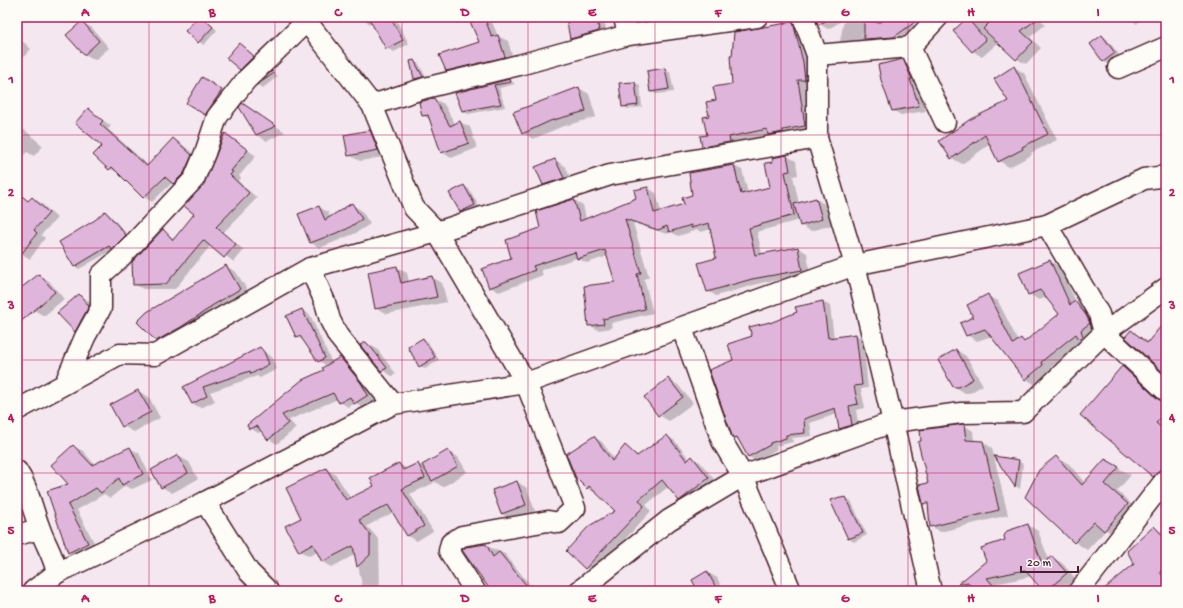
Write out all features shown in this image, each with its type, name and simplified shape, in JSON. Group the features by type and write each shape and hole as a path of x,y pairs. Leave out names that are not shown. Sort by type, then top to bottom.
{"street":[{"path":"372,105 425,88 519,65 626,26 757,17"},
{"path":"803,17 817,55 817,138 855,265 893,422 931,591"},
{"path":"817,55 910,47 938,17"},
{"path":"64,383 85,337 101,308 101,275 120,258 194,179 205,153 217,117 246,80 309,20 372,105 414,208 437,232 526,383 575,508 559,523 548,521 462,536 451,543 449,551 475,591"},
{"path":"910,47 945,122"},
{"path":"1118,68 1166,47"},
{"path":"17,410 64,383 120,354 155,355 310,268 437,232 610,175 817,138"},
{"path":"33,591 57,573 205,502 393,404 526,383 855,265 1047,225 1144,179 1166,176"},
{"path":"1047,225 1099,314 1104,333 1166,391"},
{"path":"310,268 325,302 330,320 338,336 393,404"},
{"path":"579,591 670,520 743,476 893,422 961,413 1023,412 1104,333 1166,288"},
{"path":"682,328 722,441 743,476 792,591"},
{"path":"17,471 24,482 39,529 54,556 57,573"},
{"path":"1079,591 1166,479"},
{"path":"205,502 249,572 268,591"},
{"path":"17,535 39,529"}],"building":[{"path":"198,17 202,17 213,27 198,43 185,31"},
{"path":"368,17 390,17 403,40 386,49"},
{"path":"468,17 484,17 492,37 498,35 505,57 446,71 439,55 479,42"},
{"path":"566,17 597,17 599,31 570,39"},
{"path":"815,17 826,17 827,20 818,25"},
{"path":"888,17 922,17 894,37 864,39 864,21 880,22"},
{"path":"995,17 1040,17 1021,31 1033,42 1016,60 983,29"},
{"path":"967,18 986,40 972,52 953,31"},
{"path":"82,21 99,41 84,55 66,35"},
{"path":"793,22 803,62 805,80 798,80 805,126 783,130 783,132 768,135 767,129 729,137 730,142 702,147 700,136 707,135 703,117 709,116 706,102 716,100 713,87 732,84 730,56 732,56 734,32"},
{"path":"1102,35 1115,53 1103,62 1090,44"},
{"path":"239,43 254,56 240,70 226,58"},
{"path":"903,59 912,79 910,79 919,106 892,111 881,80 878,65"},
{"path":"414,60 423,77 414,79 410,61"},
{"path":"1014,66 1048,134 1022,147 1023,149 998,162 985,135 951,159 939,141 969,120 1008,101 994,79"},
{"path":"665,68 669,89 650,92 647,71"},
{"path":"272,71 274,73 257,85"},
{"path":"202,77 222,90 205,115 186,103"},
{"path":"510,79 511,82 494,85 501,104 462,111 455,93"},
{"path":"635,82 638,105 622,107 619,83"},
{"path":"579,87 586,111 550,121 522,134 513,112"},
{"path":"434,98 450,126 460,121 469,143 441,153 428,115 422,116 419,102"},
{"path":"242,103 276,126 256,135 239,107"},
{"path":"88,108 103,121 100,124 147,166 173,138 192,155 184,173 173,184 165,177 143,198 112,167 109,170 93,155 102,146 75,123"},
{"path":"370,130 378,150 348,156 344,135"},
{"path":"225,133 248,150 231,171 233,172 230,175 249,193 216,227 236,244 224,258 203,240 166,284 133,285 132,262 163,229 173,240 194,214 184,206 204,184"},
{"path":"787,155 790,171 785,172 794,215 749,228 755,255 798,247 802,270 752,279 707,292 698,263 716,258 709,223 691,228 691,225 669,232 667,226 658,230 625,219 641,273 637,274 645,309 603,319 604,324 588,326 584,286 615,282 605,250 577,259 575,252 533,266 535,270 489,288 482,269 511,258 506,240 540,228 536,211 574,199 580,221 636,198 634,190 648,187 654,213 684,204 682,198 692,195 689,173 734,165 741,194 770,187 765,163 773,162 772,158"},
{"path":"555,159 564,178 543,185 535,167"},
{"path":"464,185 475,205 460,212 449,193"},
{"path":"17,192 28,201 32,197 49,213 34,230 37,233 17,260"},
{"path":"816,198 822,219 800,226 794,204"},
{"path":"352,203 362,219 347,229 310,243 298,214 319,206 325,220"},
{"path":"105,211 126,235 112,249 109,246 74,267 59,242 95,220"},
{"path":"1050,260 1070,305 1075,301 1086,315 1090,323 1081,330 1083,336 1079,339 1076,334 1041,362 1043,365 1025,380 985,329 966,336 960,323 973,317 967,305 988,294 1013,344 1021,338 1024,342 1059,314 1040,290 1028,295 1019,273"},
{"path":"226,265 240,289 181,327 156,341 137,322 147,312"},
{"path":"397,266 401,283 432,276 437,297 375,309 368,272"},
{"path":"39,274 55,292 17,325 17,291"},
{"path":"79,294 89,306 75,332 57,313"},
{"path":"823,301 828,338 856,334 862,385 854,386 858,404 849,406 852,425 839,429 835,408 804,419 805,433 786,435 786,438 770,443 770,445 748,457 737,437 734,438 732,436 709,370 733,360 728,344 752,336 749,327 770,323 797,312 795,307"},
{"path":"302,309 325,358 318,362 300,336 296,337 286,316"},
{"path":"1166,320 1166,375 1125,337 1131,330 1147,343"},
{"path":"423,338 435,357 419,367 408,347"},
{"path":"366,342 387,368 381,371 360,345"},
{"path":"260,347 269,364 251,374 250,371 203,387 207,396 192,404 183,387"},
{"path":"956,349 973,379 959,387 953,387 938,360"},
{"path":"340,357 361,383 368,395 354,404 350,397 339,403 333,393 282,415 288,423 268,440 257,426 249,429 247,425 302,380 324,370 322,368"},
{"path":"1122,366 1158,399 1166,402 1166,412 1156,423 1166,432 1166,464 1153,477 1080,415"},
{"path":"668,378 683,397 658,416 644,397"},
{"path":"138,390 151,412 122,427 110,405"},
{"path":"964,424 966,440 983,441 999,510 930,527 928,503 923,504 919,485 928,483 918,442 921,441 920,430"},
{"path":"667,435 687,461 692,456 709,478 679,501 662,480 639,500 644,506 585,569 566,551 589,526 615,511 589,486 587,489 576,478 566,454 594,436 612,461 625,445 637,456"},
{"path":"73,445 92,465 130,447 143,474 122,485 119,478 101,493 96,488 68,505 88,543 68,553 47,491 68,484 51,465"},
{"path":"448,450 458,466 432,481 422,465"},
{"path":"178,455 188,473 161,488 151,470"},
{"path":"994,456 1019,460 1015,487"},
{"path":"1056,456 1082,485 1105,459 1119,467 1105,484 1128,504 1104,531 1094,522 1074,543 1025,497 1039,470"},
{"path":"399,463 403,470 418,463 425,478 402,489 424,526 407,536 388,505 359,520 370,534 370,555 357,567 353,546 322,562 313,544 299,552 285,526 301,518 286,488 326,468 346,500 374,486 370,478"},
{"path":"517,481 526,505 501,514 492,490"},
{"path":"846,497 863,533 848,539 830,500"},
{"path":"1028,524 1042,564 1052,556 1067,573 1051,587 1052,591 1043,591 1025,570 987,578 998,591 975,591 968,582 958,584 986,561 981,548 1005,540 1004,536 1007,531"},
{"path":"1154,526 1166,539 1166,566 1160,572 1166,581 1166,591 1102,591 1134,564 1127,551"},
{"path":"486,544 493,557 499,552 531,591 491,591 462,550 466,547"},
{"path":"707,571 718,591 698,591 692,580"}]}
